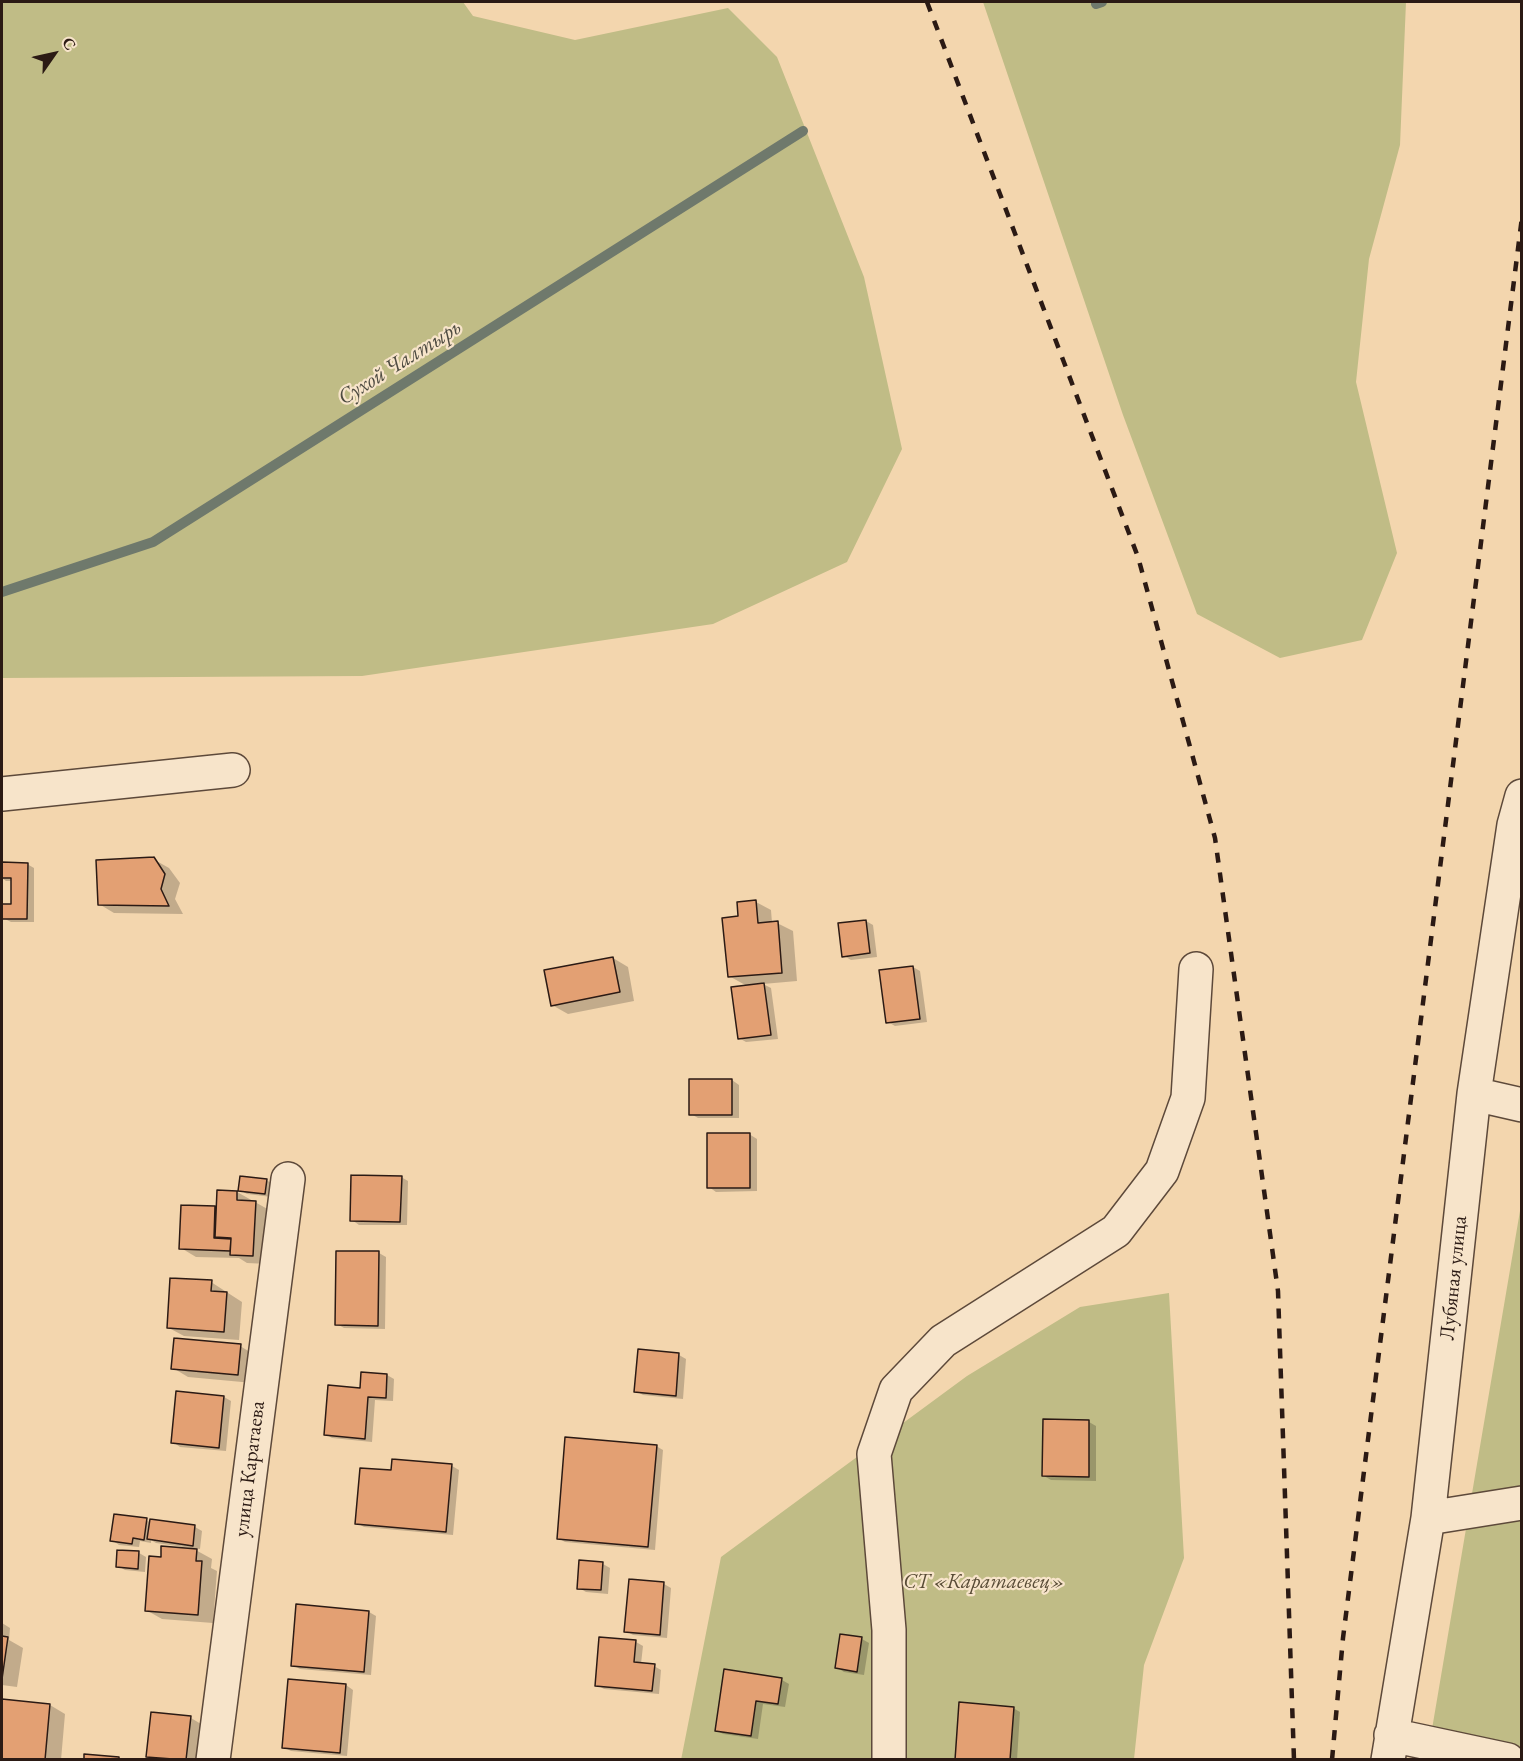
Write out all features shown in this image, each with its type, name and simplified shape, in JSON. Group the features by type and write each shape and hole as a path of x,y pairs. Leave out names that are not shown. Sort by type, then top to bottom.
{"street":[{"path":"2,794 233,770"},
{"name":"Лубяная улица","path":"1389,1747 1428,1518 1474,1094 1519,816"},
{"path":"889,1760 889,1630 874,1454 896,1390 943,1341 1116,1231 1162,1171 1188,1098 1196,969"},
{"path":"1474,1094 1521,1105"},
{"name":"улица Каратаева","path":"213,1760 288,1179"},
{"path":"1428,1518 1521,1503"},
{"path":"1389,1747 1508,1760"}],"green space":[{"path":"2,2 463,2 473,16 575,40 728,8 777,57 864,277 902,449 847,562 713,624 362,676 2,678"},
{"path":"983,2 1406,2 1400,145 1369,259 1356,382 1397,553 1362,640 1280,658 1197,614 1123,415"},
{"path":"1521,1205 1521,1759 1432,1729"},
{"name":"СТ «Каратаевец»","path":"1169,1293 1184,1558 1144,1665 1134,1759 681,1760 721,1557 967,1376 1080,1307"}],"building":[{"path":"154,857 165,874 161,889 169,906 98,905 96,860"},
{"path":"2,862 28,863 27,919 2,919 2,904 11,904 11,878 2,878"},
{"path":"756,900 758,923 778,921 782,973 728,977 722,918 738,916 737,902"},
{"path":"866,920 870,953 842,957 838,923"},
{"path":"613,957 620,992 551,1006 544,970"},
{"path":"913,966 920,1019 886,1023 879,970"},
{"path":"764,983 771,1035 738,1039 731,987"},
{"path":"689,1079 732,1079 732,1115 689,1115"},
{"path":"707,1133 750,1133 750,1188 707,1188"},
{"path":"351,1175 402,1176 400,1222 350,1221"},
{"path":"240,1176 267,1179 265,1194 238,1191"},
{"path":"217,1190 237,1191 237,1200 256,1201 253,1256 230,1255 231,1238 215,1237"},
{"path":"181,1205 215,1206 214,1238 231,1239 230,1251 179,1249"},
{"path":"336,1251 379,1251 378,1326 335,1325"},
{"path":"170,1278 212,1280 211,1291 227,1292 224,1332 167,1328"},
{"path":"174,1338 241,1344 238,1375 171,1369"},
{"path":"638,1349 679,1353 676,1396 634,1392"},
{"path":"361,1372 387,1374 386,1398 368,1397 365,1439 324,1435 328,1385 360,1388"},
{"path":"176,1391 224,1396 219,1448 171,1443"},
{"path":"1043,1419 1089,1420 1089,1477 1042,1476"},
{"path":"565,1437 657,1445 648,1547 557,1539"},
{"path":"392,1459 452,1464 446,1532 355,1524 360,1468 391,1470"},
{"path":"114,1514 147,1518 144,1540 133,1538 132,1544 110,1541"},
{"path":"150,1519 195,1525 193,1546 147,1539"},
{"path":"161,1546 197,1549 196,1561 202,1561 198,1615 145,1611 149,1556 161,1557"},
{"path":"117,1550 139,1551 138,1569 116,1567"},
{"path":"579,1560 603,1562 601,1590 577,1589"},
{"path":"629,1579 664,1582 660,1635 624,1632"},
{"path":"296,1604 369,1611 364,1672 291,1666"},
{"path":"840,1634 862,1637 857,1672 835,1668"},
{"path":"2,1636 8,1637 2,1679"},
{"path":"599,1637 636,1640 634,1662 655,1664 652,1691 595,1686"},
{"path":"724,1669 782,1678 778,1704 756,1701 751,1736 715,1731"},
{"path":"288,1679 346,1684 340,1753 282,1748"},
{"path":"2,1699 50,1704 45,1760 2,1760"},
{"path":"959,1702 1014,1707 1010,1760 955,1760"},
{"path":"151,1712 191,1716 186,1760 146,1757"},
{"path":"84,1754 119,1757 119,1760 84,1760"}],"waterway":[{"name":"Сухой Чалтырь","path":"1096,4 1102,2"},
{"name":"Сухой Чалтырь","path":"2,592 153,542 803,131"}],"railway":[{"path":"927,2 1138,557 1215,838 1278,1291 1294,1760"},
{"path":"1332,1760 1343,1638 1522,217"}]}
